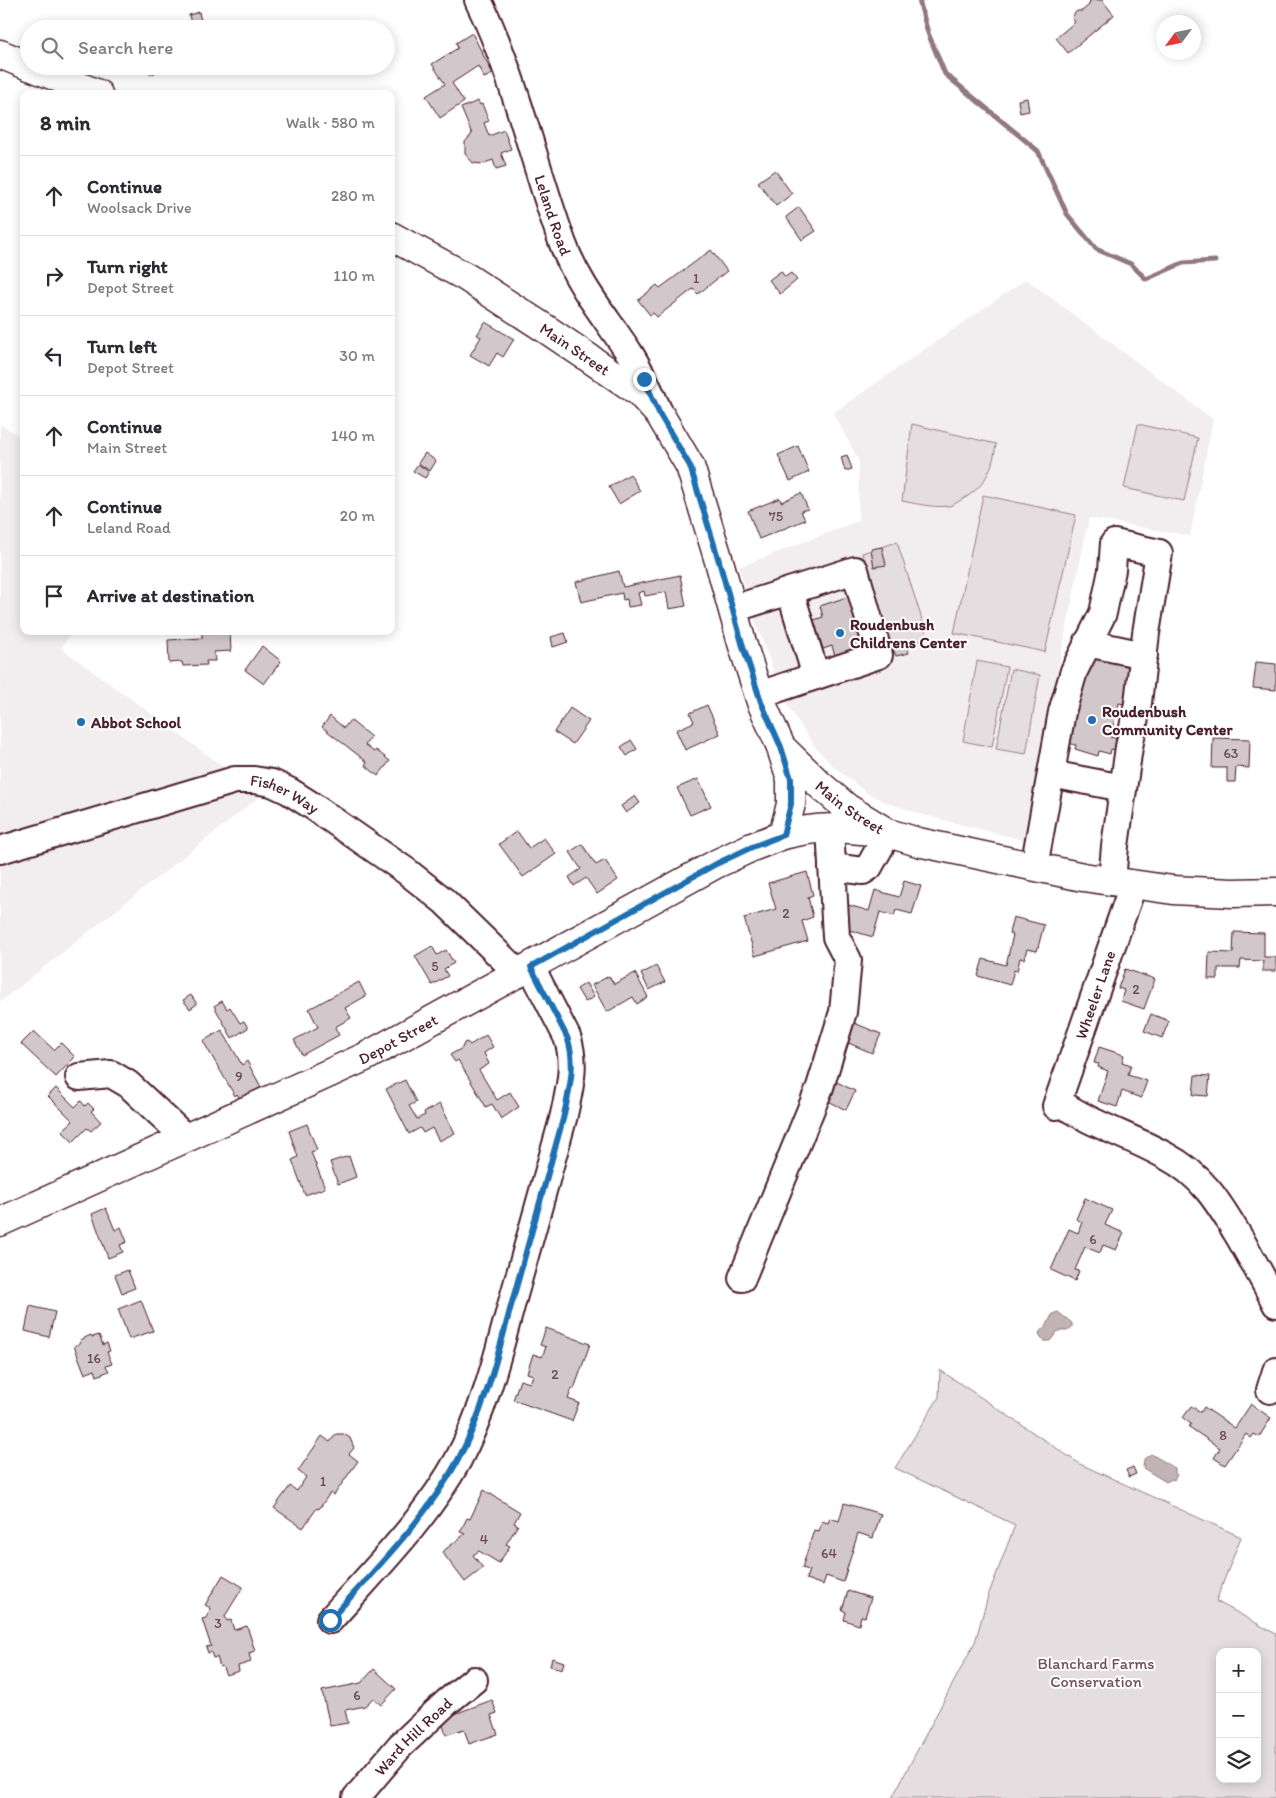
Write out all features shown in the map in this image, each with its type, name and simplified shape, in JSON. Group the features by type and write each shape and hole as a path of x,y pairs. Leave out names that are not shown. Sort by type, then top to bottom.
{"main road":[{"path":"0,54 20,62"},
{"path":"52,75 88,90"},
{"name":"Main Street","path":"395,238 466,277 549,331 639,392 660,415 690,466 742,643 759,695 781,747 847,808 888,833 918,842 1034,867 1173,890 1232,893 1276,892"},
{"path":"781,747 791,779 791,804 783,835"},
{"name":"Depot Street","path":"0,1222 365,1057 716,864 752,847 808,828 842,827 888,833"}],"street":[{"name":"Leland Road","path":"478,0 513,86 564,245 582,285 630,354 646,383 660,415"},
{"name":"Wheeler Lane","path":"1087,643 1103,613 1112,570 1114,543 1159,552 1138,703 1115,846 1122,883 1057,1103 1075,1113 1122,1133 1185,1166 1200,1180 1219,1203 1276,1304"},
{"path":"732,609 855,570 879,655 759,695"},
{"path":"790,591 816,676"},
{"path":"1034,867 1065,704 1074,671 1087,643 1144,654"},
{"path":"1051,774 1123,788"},
{"name":"Fisher Way","path":"0,850 235,780 264,781 279,786 304,800 406,871 525,970 569,1043 573,1064 572,1078 563,1119 489,1384 469,1438 430,1504 412,1528 330,1620"},
{"path":"742,1278 820,1087 843,1012 848,960 836,937 830,828"},
{"path":"832,867 863,871 869,867 888,833"},
{"path":"79,1077 111,1074 128,1084 186,1138"},
{"name":"Ward Hill Road","path":"356,1798 400,1746 447,1702 474,1680"}],"shaded area":[{"path":"1026,279 1213,419 1190,536 1089,518 1023,840 923,815 883,801 867,793 835,768 816,748 783,696 756,624 739,567 858,521 859,461 833,413"},
{"name":"Abbot School","path":"0,424 20,436 20,635 69,635 61,648 262,795 0,1002"},
{"path":"1058,1312 1072,1323 1072,1327 1067,1331 1058,1331 1050,1341 1044,1341 1039,1334 1052,1315"},
{"path":"1151,1454 1175,1468 1177,1475 1174,1480 1166,1482 1143,1468 1144,1459"}],"green space":[{"path":"912,424 996,444 990,469 977,489 949,506 931,506 902,501"},
{"path":"1138,424 1198,438 1184,501 1124,488"},
{"path":"983,495 1076,515 1045,652 954,633"},
{"path":"897,542 928,638 893,649 862,553"},
{"path":"977,661 1007,667 992,747 963,741"},
{"path":"1011,669 1040,675 1026,754 996,749"},
{"name":"Blanchard Farms Conservation","path":"940,1370 1080,1464 1241,1537 1216,1601 1276,1634 1276,1798 892,1798 975,1642 988,1596 1015,1525 895,1468 939,1397"}],"building":[{"path":"1090,0 1102,0 1114,15 1068,53 1056,38 1075,22 1072,18 1074,14 1077,11 1082,11 1089,5"},
{"path":"199,12 201,20 190,20 189,15"},
{"path":"472,33 493,74 484,78 478,66 452,83 464,102 440,118 426,96 445,84 432,64 458,48 456,43"},
{"path":"1027,98 1029,111 1020,113 1018,100"},
{"path":"478,101 480,105 482,104 489,121 484,123 489,136 504,130 511,149 501,153 506,166 496,169 493,160 482,164 473,163 465,154 465,142 472,134 461,108"},
{"path":"775,170 792,194 776,206 758,182"},
{"path":"799,207 816,231 802,240 786,217"},
{"path":"711,250 727,271 698,294 693,289 657,317 653,313 650,315 638,300 657,285 660,288"},
{"path":"781,271 785,277 791,273 797,280 780,294 769,280"},
{"path":"485,322 514,339 503,357 497,353 489,366 470,355 481,337 477,335"},
{"path":"798,446 809,472 790,481 778,455"},
{"path":"425,453 436,461 430,471 418,463"},
{"path":"847,455 852,469 845,471 841,457"},
{"path":"418,464 429,472 425,478 413,471"},
{"path":"630,474 640,491 619,504 609,487"},
{"path":"801,493 808,509 801,511 805,520 759,539 748,511 780,498 781,502"},
{"path":"882,547 886,565 874,567 871,549"},
{"path":"619,571 623,587 680,575 686,606 669,609 666,592 645,596 644,591 638,593 641,605 628,607 627,599 623,600 622,593 581,602 576,582"},
{"name":"Roudenbush Childrens Center","path":"850,596 867,650 836,659 832,646 823,649 814,620 823,617 820,606"},
{"path":"565,633 568,642 553,647 551,637"},
{"path":"202,635 230,635 231,651 214,652 215,661 206,661 207,665 183,666 182,662 169,663 168,640 202,638"},
{"path":"906,644 909,653 896,656 893,649"},
{"path":"262,646 281,661 264,684 245,670"},
{"name":"Roudenbush Community Center","path":"1092,655 1130,665 1127,674 1132,675 1124,704 1119,703 1110,737 1122,740 1119,751 1111,749 1110,754 1099,751 1098,756 1075,749 1076,745 1063,742"},
{"path":"1256,662 1276,664 1276,690 1253,688"},
{"path":"707,705 720,734 685,750 676,730 694,722 690,713"},
{"path":"570,708 589,721 573,744 554,732"},
{"path":"330,716 344,728 350,720 371,737 365,745 374,752 376,750 390,761 378,776 365,765 367,762 322,727"},
{"path":"1213,738 1250,739 1249,768 1236,767 1235,782 1227,782 1227,768 1212,768"},
{"path":"631,740 637,749 627,756 621,747"},
{"path":"698,779 711,806 690,815 677,788"},
{"path":"635,796 640,803 626,813 621,806"},
{"path":"517,831 529,848 544,838 556,854 523,877 499,844"},
{"path":"582,844 596,865 605,860 618,880 597,894 586,878 574,886 569,877 581,869 570,852"},
{"path":"807,872 813,895 808,897 813,917 802,921 808,941 755,956 744,918 776,909 768,883"},
{"path":"904,881 921,886 912,914 896,910 894,916 880,912 873,937 839,927 845,904 869,911 875,890 899,897"},
{"path":"1013,917 1044,925 1037,951 1027,949 1024,959 1020,958 1017,971 1014,970 1010,985 978,976 983,959 1006,965 1013,935 1009,933"},
{"path":"1234,932 1264,933 1264,957 1276,957 1276,971 1262,971 1263,961 1241,960 1240,968 1218,968 1218,979 1208,979 1209,952 1233,953"},
{"path":"432,946 437,955 446,950 454,963 444,969 448,976 432,985 415,956"},
{"path":"656,966 665,982 649,990 641,974"},
{"path":"1125,969 1155,979 1144,1009 1121,1001 1124,990 1118,988"},
{"path":"635,973 648,997 637,1004 633,997 607,1012 592,985 609,976 614,984"},
{"path":"359,982 366,996 345,1008 351,1018 335,1027 339,1035 302,1055 294,1040 318,1027 309,1009"},
{"path":"586,983 594,997 585,1002 577,989"},
{"path":"191,995 197,1004 190,1009 183,1000"},
{"path":"222,1001 227,1009 230,1007 240,1023 244,1021 248,1028 232,1038 214,1006"},
{"path":"1151,1014 1169,1021 1162,1038 1144,1031"},
{"path":"854,1023 881,1034 872,1053 846,1042"},
{"path":"222,1030 242,1065 247,1061 261,1087 240,1099 237,1094 235,1096 203,1041"},
{"path":"34,1031 54,1050 61,1043 75,1057 56,1077 21,1044"},
{"path":"486,1035 493,1047 484,1053 489,1064 479,1070 497,1100 510,1092 519,1107 501,1119 492,1104 486,1107 458,1060 455,1062 450,1055 462,1048 464,1043 467,1042 470,1045"},
{"path":"1099,1047 1124,1055 1122,1062 1131,1065 1128,1075 1147,1081 1141,1098 1122,1091 1117,1107 1098,1101 1108,1071 1098,1067 1099,1064 1094,1063"},
{"path":"1195,1075 1210,1076 1208,1096 1193,1095"},
{"path":"405,1080 416,1102 409,1106 417,1119 425,1115 424,1112 440,1104 455,1133 439,1141 432,1128 423,1133 420,1128 409,1134 386,1089"},
{"path":"835,1081 855,1091 846,1110 826,1100"},
{"path":"56,1088 75,1107 81,1101 85,1106 88,1103 94,1109 91,1111 101,1122 91,1131 87,1128 73,1142 62,1131 73,1121 48,1096"},
{"path":"307,1124 317,1150 311,1152 325,1188 305,1195 292,1160 298,1157 289,1131"},
{"path":"349,1156 356,1177 338,1184 330,1162"},
{"path":"1085,1198 1112,1210 1105,1225 1124,1233 1116,1250 1103,1245 1100,1253 1085,1247 1075,1270 1079,1271 1075,1281 1051,1270 1069,1229 1078,1233 1082,1222 1076,1219"},
{"path":"106,1208 115,1230 121,1227 127,1242 120,1245 123,1252 108,1258 92,1214"},
{"path":"128,1270 135,1288 122,1293 115,1275"},
{"path":"141,1300 153,1331 129,1339 118,1309"},
{"path":"30,1306 55,1312 49,1337 25,1331"},
{"path":"546,1328 590,1344 574,1389 572,1388 568,1399 579,1403 572,1421 513,1400 520,1380 530,1383 533,1375 527,1373 533,1354 542,1357 546,1347 540,1345"},
{"path":"91,1335 92,1337 99,1335 103,1345 107,1343 110,1351 107,1352 112,1364 106,1366 109,1371 97,1376 95,1370 85,1374 74,1346 81,1343 80,1340"},
{"path":"1251,1404 1271,1418 1259,1437 1254,1434 1251,1438 1246,1434 1225,1465 1214,1458 1220,1448 1189,1427 1191,1424 1183,1418 1191,1406 1201,1412 1204,1407 1235,1428"},
{"path":"336,1434 344,1434 350,1438 354,1448 349,1454 358,1461 334,1495 330,1493 303,1528 274,1508 290,1486 297,1491 306,1477 298,1471 322,1436 330,1442"},
{"path":"1133,1467 1136,1474 1129,1477 1126,1470"},
{"path":"484,1490 520,1512 514,1523 518,1525 506,1544 510,1546 499,1563 479,1551 473,1555 483,1568 465,1582 442,1552 465,1534 460,1532 467,1518 470,1519"},
{"path":"844,1503 881,1514 873,1538 858,1533 843,1582 826,1576 823,1585 806,1579 809,1570 802,1568 814,1530 819,1531 822,1521 828,1523 830,1518 839,1521"},
{"path":"223,1575 243,1587 225,1616 227,1621 231,1620 234,1630 247,1626 255,1651 249,1653 251,1662 238,1666 239,1671 226,1675 222,1666 220,1667 217,1657 213,1658 211,1652 208,1653 206,1647 211,1646 202,1619 206,1618 211,1608 205,1605"},
{"path":"848,1591 871,1598 865,1617 861,1616 859,1625 844,1620 846,1612 842,1610"},
{"path":"552,1658 564,1662 562,1669 550,1666"},
{"path":"374,1669 396,1689 381,1705 373,1698 365,1706 345,1710 348,1723 330,1726 322,1691 361,1683"},
{"path":"492,1700 497,1713 491,1715 498,1734 469,1744 464,1729 446,1735 441,1719"}],"waterway":[{"path":"919,0 928,33 945,74 1038,151 1067,214 1096,249 1131,264 1146,279 1183,263 1215,261"}],"place":[{"name":"Roudenbush Childrens Center","path":"840,633"},
{"name":"Roudenbush Community Center","path":"1092,720"},
{"name":"Abbot School","path":"81,722"}],"route":[{"path":"330,1620 412,1528 430,1504 469,1438 489,1384 563,1119 572,1078 572,1049 531,967 716,864 783,835 788,819 791,804 791,779 781,747 761,702 690,466 660,415 644,379"}]}
